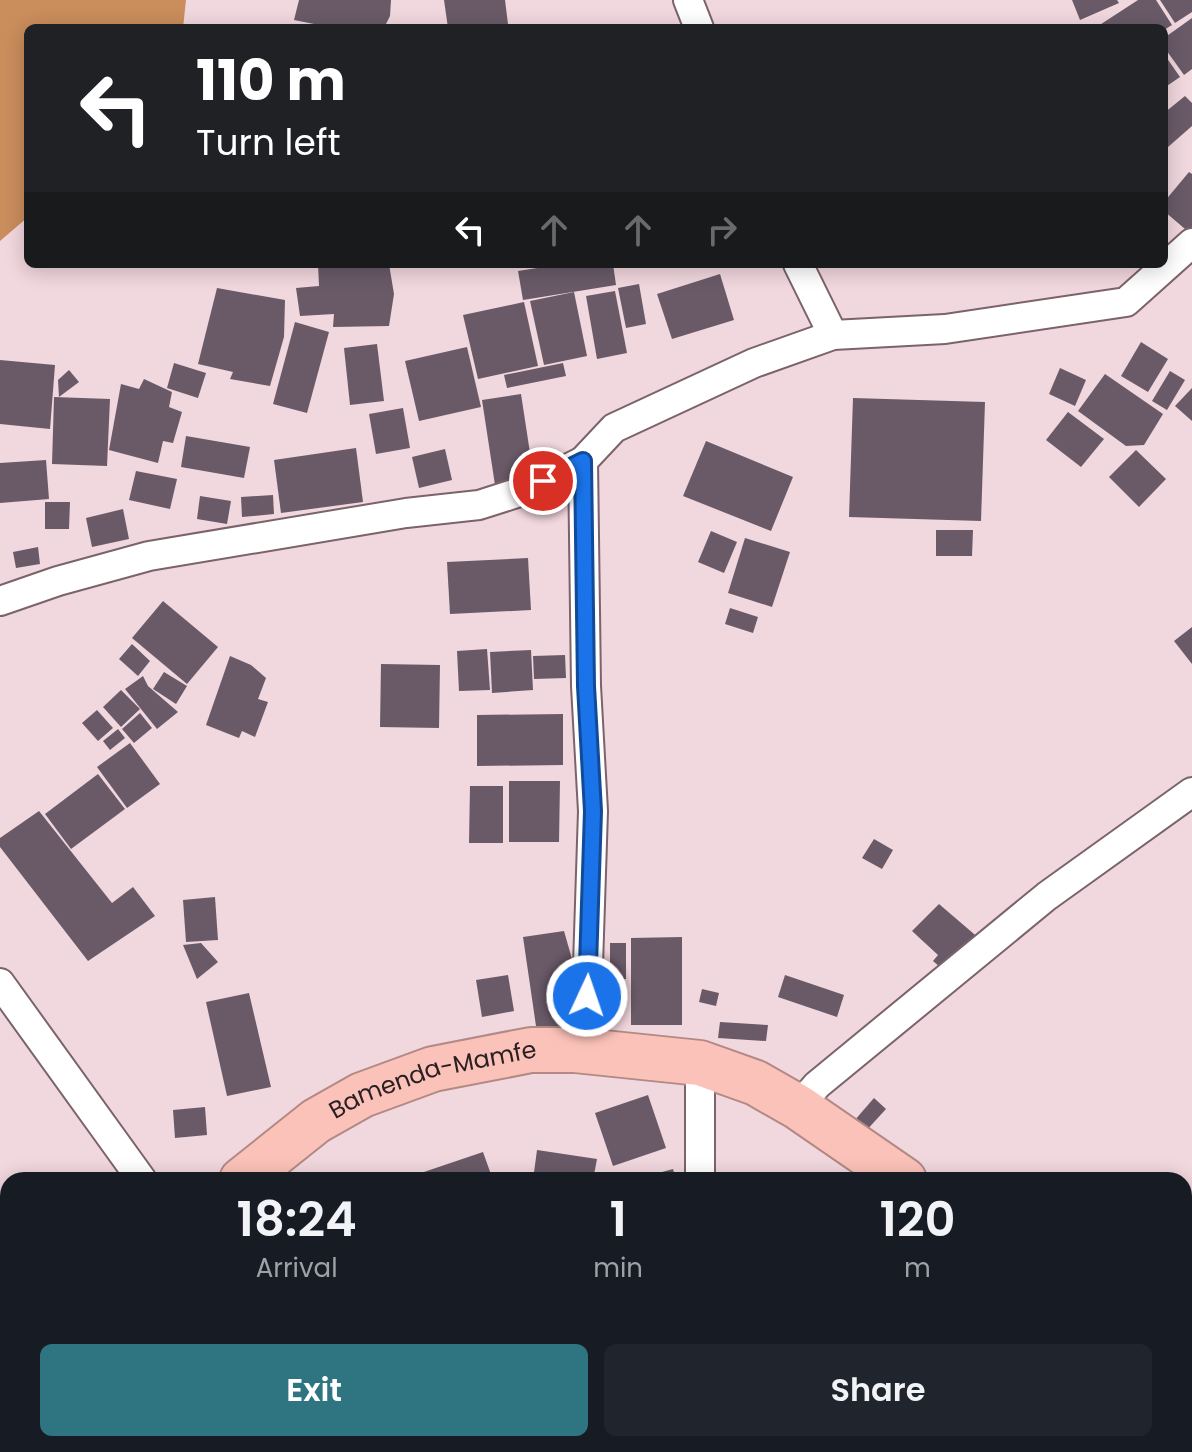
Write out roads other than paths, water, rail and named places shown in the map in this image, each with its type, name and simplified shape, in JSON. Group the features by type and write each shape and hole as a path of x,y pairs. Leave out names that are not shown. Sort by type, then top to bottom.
{"highway":[{"name":"Bamenda-Mamfe","path":"252,1172 316,1121 362,1095 433,1069 531,1050 575,1050 700,1063 756,1083 798,1107 892,1172"}],"street":[{"path":"688,0 697,24"},
{"path":"1168,264 1192,243"},
{"path":"800,268 833,335"},
{"path":"0,601 149,556 406,513 479,505 523,491 583,461 614,428 754,363 833,335 945,329 1126,302 1164,268"},
{"path":"575,1050 587,996 593,811 586,686 583,461"},
{"path":"798,1107 817,1085 1047,896 1192,792"},
{"path":"0,983 136,1172"},
{"path":"700,1063 700,1172"}]}
